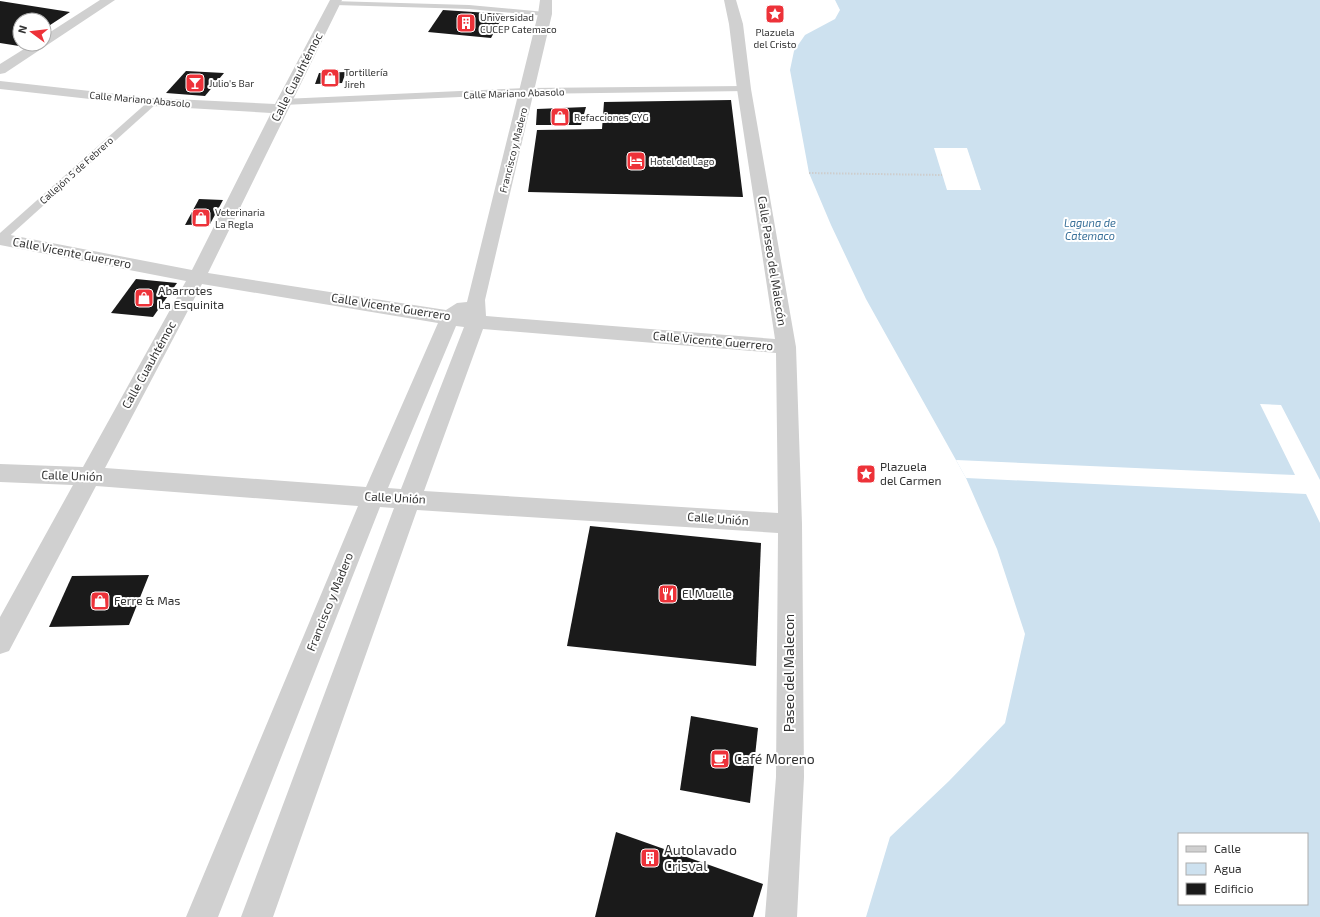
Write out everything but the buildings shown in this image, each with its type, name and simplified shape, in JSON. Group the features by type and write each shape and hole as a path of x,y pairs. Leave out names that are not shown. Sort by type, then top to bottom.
{"street":[{"path":"52,37 109,0"},
{"name":"Calle Paseo del Malecón","path":"730,0 736,24 744,89 786,347 790,524"},
{"name":"Calle Cuauhtémoc","path":"0,642 88,476 197,277 281,105 336,2"},
{"name":"Francisco y Madero","path":"257,917 476,311 545,7"},
{"path":"0,70 28,52"},
{"name":"Calle Mariano Abasolo","path":"0,85 153,102 281,105"},
{"name":"Calle Vicente Guerrero","path":"0,239 197,277 451,316"},
{"path":"451,316 476,311"},
{"name":"Calle Vicente Guerrero","path":"476,311 786,347"},
{"name":"Francisco y Madero","path":"202,917 373,497 451,316"},
{"name":"Calle Unión","path":"0,473 88,476 373,497 790,524"},
{"name":"Paseo del Malecon","path":"781,917 790,777 790,524"}],"lane":[{"path":"336,2 469,7 545,7"},
{"name":"Calle Mariano Abasolo","path":"281,105 527,91 744,89"},
{"name":"Callejón 5 de Febrero","path":"0,239 153,102"}],"path":[{"path":"809,173 942,175"}],"water":[{"name":"Laguna de Catemaco","path":"835,0 1320,0 1320,917 866,917 890,837 949,781 1005,723 1025,634 997,549 966,478 866,299 831,225 809,173 790,70 794,51 805,35 835,19 840,10"}],"pier":[{"path":"934,148 967,148 981,190 947,190"},
{"path":"1260,404 1281,405 1320,480 1320,523 1306,494 966,478 956,460 1295,475"}],"place":[{"name":"Plazuela del Cristo","path":"775,14"},
{"name":"Universidad CUCEP Catemaco","path":"466,23"},
{"name":"Tortillería Jireh","path":"330,78"},
{"name":"Julio's Bar","path":"195,83"},
{"name":"Refacciones CYG","path":"560,117"},
{"name":"Hotel del Lago","path":"636,161"},
{"name":"Veterinaria La Regla","path":"201,218"},
{"name":"Abarrotes La Esquinita","path":"144,298"},
{"name":"Plazuela del Carmen","path":"866,474"},
{"name":"El Muelle","path":"668,594"},
{"name":"Ferre & Mas","path":"100,601"},
{"name":"Café Moreno","path":"720,759"},
{"name":"Autolavado Crisval","path":"650,858"}]}
